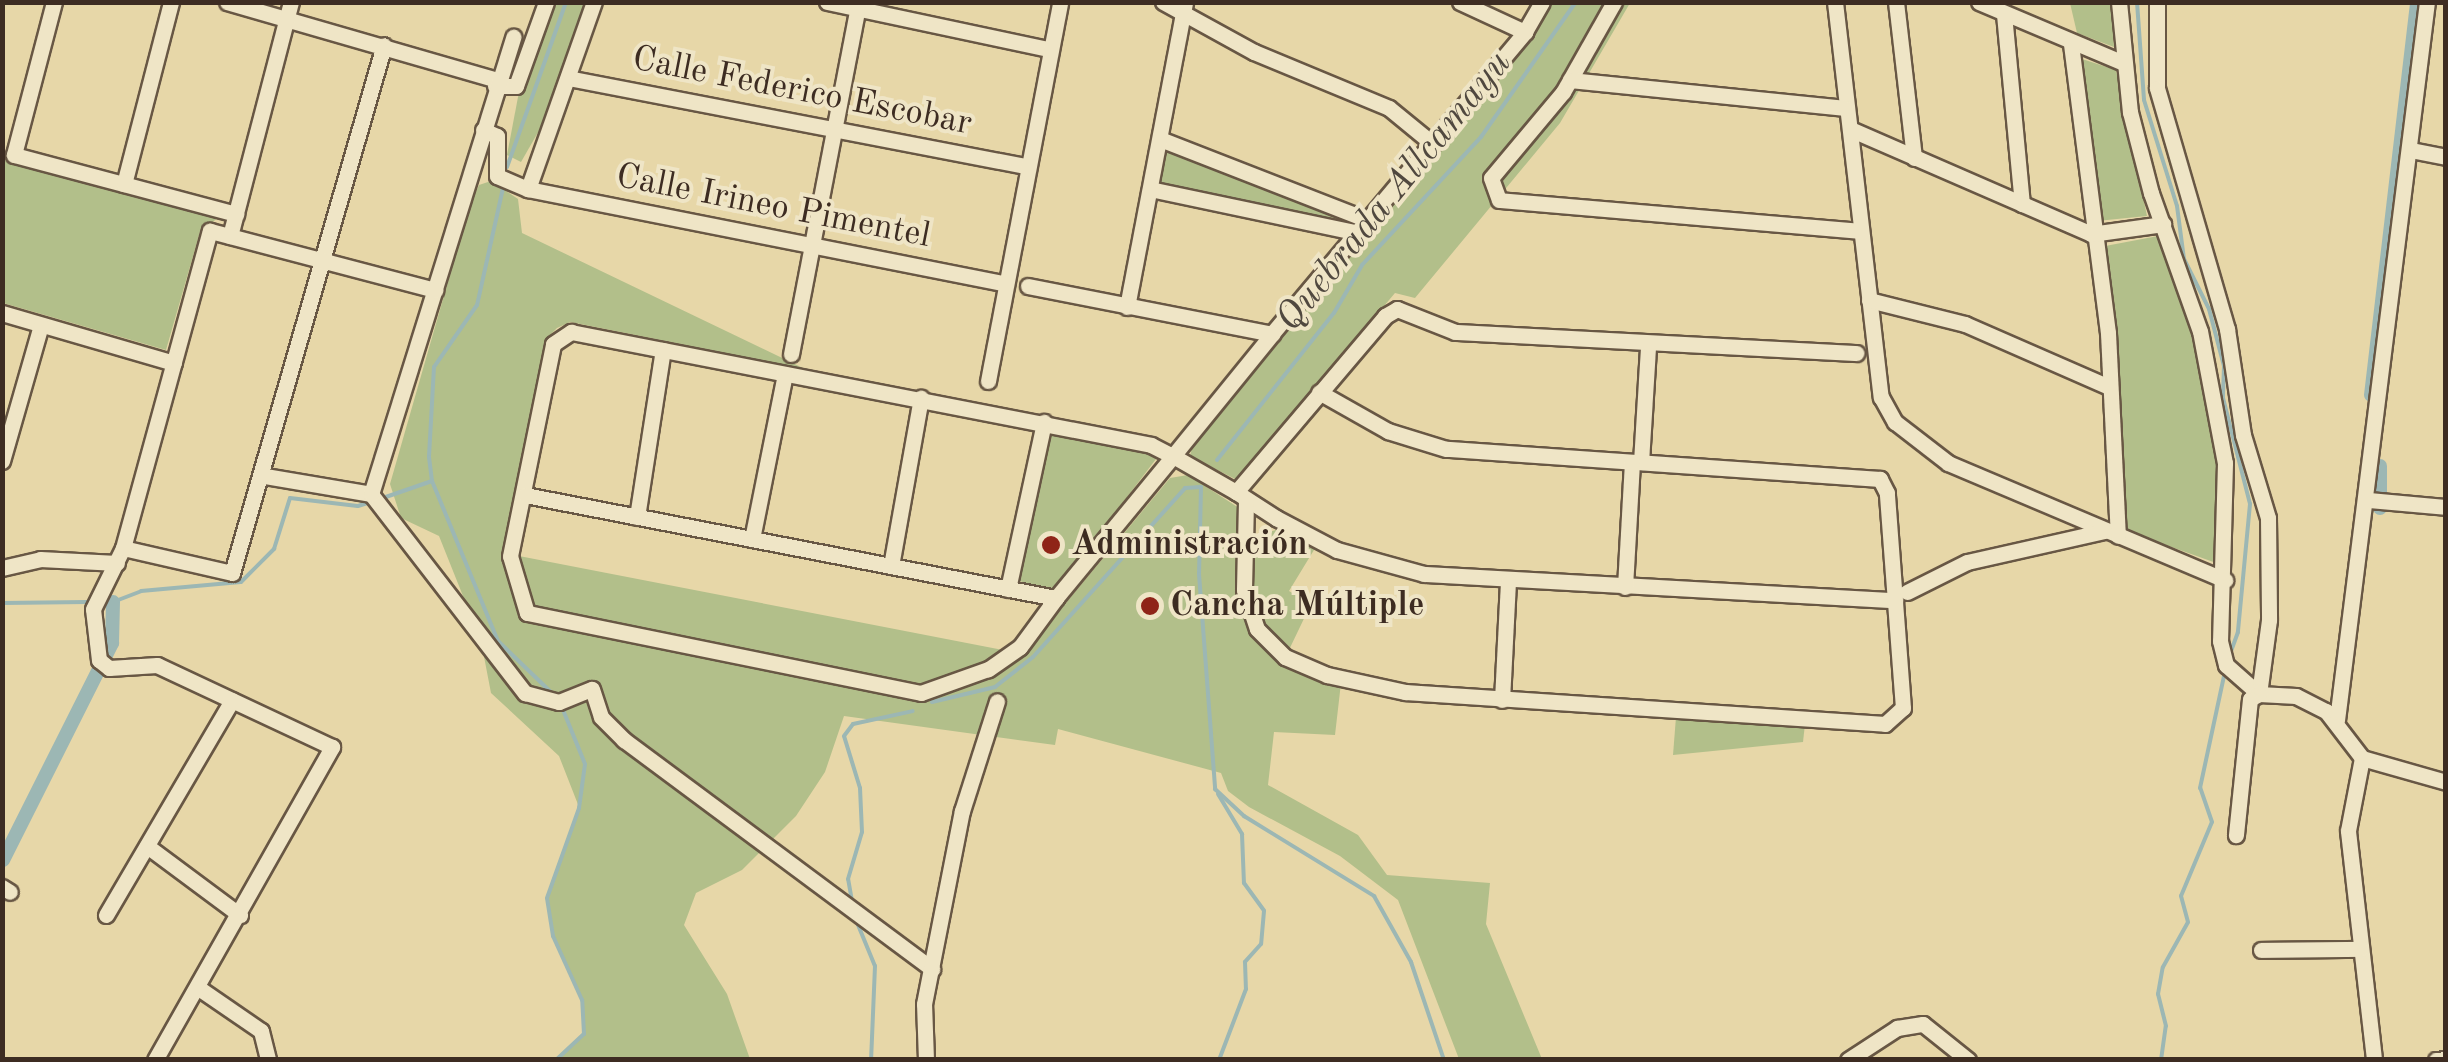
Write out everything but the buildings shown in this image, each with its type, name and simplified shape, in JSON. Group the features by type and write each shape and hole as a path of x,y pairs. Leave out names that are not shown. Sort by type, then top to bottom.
{"street":[{"path":"54,2 14,155 236,214"},
{"path":"124,184 171,2"},
{"path":"228,2 289,11 496,83 516,86 546,2"},
{"path":"482,130 498,136 497,176 528,189 594,2"},
{"path":"827,2 858,5 1048,49"},
{"path":"988,381 1025,166 1060,2"},
{"path":"1162,2 1185,8 1254,52 1389,108 1434,144"},
{"path":"1460,2 1525,32"},
{"path":"1542,2 1525,32 1272,334 1173,456 1056,598 1020,647 988,669 921,693 546,622 527,613 510,556 553,344 571,332 1152,445 1173,456 1282,522 1338,550 1424,574 1626,587 1901,596 1967,562 2112,534"},
{"path":"1614,2 1570,80 1492,178 1504,204 1860,231"},
{"path":"1835,2 1881,396 1922,450 2224,580"},
{"path":"1896,2 1914,158"},
{"path":"1979,2 2070,44 2120,62"},
{"path":"2119,2 2120,62 2163,224 2200,330 2224,464 2220,641 2226,664 2259,694"},
{"path":"2157,2 2157,88 2227,329 2244,436 2268,518 2269,620 2259,694"},
{"path":"2337,720 2368,500 2426,2"},
{"path":"791,354 858,5"},
{"path":"1127,306 1185,8"},
{"path":"230,236 289,11"},
{"path":"2004,14 2022,204"},
{"path":"371,494 513,37"},
{"path":"2,568 40,558 120,556 232,574 265,476 384,44"},
{"path":"2070,44 2108,333 2106,386 2112,534"},
{"name":"Calle Federico Escobar","path":"568,78 1025,166"},
{"path":"1570,80 1846,108"},
{"path":"1850,129 2092,234 2163,224"},
{"path":"1160,139 1363,226"},
{"path":"2411,150 2446,158"},
{"name":"Calle Irineo Pimentel","path":"528,189 1006,284"},
{"path":"1150,189 1363,226"},
{"path":"155,1060 200,989 332,746 157,665 101,666 94,609 120,556 210,231 435,290"},
{"path":"1028,286 1272,334"},
{"path":"1869,300 1965,324 2106,386"},
{"path":"1320,392 1388,431 1446,449 1880,479 1887,494 1901,596 1902,708 1884,724 1502,700 1355,682 1285,657 1256,629 1248,606 1248,536 1241,497 1320,392 1397,309 1455,332 1648,346 1856,353"},
{"path":"2,313 174,363"},
{"path":"2,461 41,325"},
{"path":"1626,587 1648,346"},
{"path":"637,517 663,350"},
{"path":"752,539 785,374"},
{"path":"891,566 921,398"},
{"path":"1008,589 1044,422"},
{"path":"265,476 371,494 524,693 559,702 592,689 601,717 624,740 932,969"},
{"path":"524,495 1056,598"},
{"path":"2368,500 2446,507"},
{"path":"1248,536 1258,525 1282,522"},
{"path":"1502,700 1508,581"},
{"path":"2236,835 2250,699 2259,694 2296,696 2337,720 2362,758 2446,782"},
{"path":"106,915 232,700"},
{"path":"926,1060 924,1004 962,811 997,700"},
{"path":"2362,758 2348,831 2374,1060"},
{"path":"147,846 240,915"},
{"path":"2261,950 2361,949"},
{"path":"200,989 261,1031 268,1060"},
{"path":"1848,1060 1897,1028 1922,1024 1968,1060"},
{"path":"2436,1060 2446,1059"}],"green space":[{"path":"553,3 587,3 548,115 521,162 507,155 518,97"},
{"path":"1551,3 1630,3 1560,123 1415,298 1395,293 1237,480 1190,456 1195,436 1526,44"},
{"path":"2070,3 2111,3 2114,47 2077,33"},
{"path":"2079,58 2116,70 2147,216 2097,221"},
{"path":"1166,142 1354,225 1156,185"},
{"path":"2,156 224,213 200,232 166,350 3,303"},
{"path":"491,181 518,199 522,233 805,369 570,322 557,328 546,339 505,562 527,622 902,696 1025,652 1170,478 1188,475 1239,508 1237,573 1266,648 1341,683 1335,735 1274,732 1268,785 1358,835 1387,875 1490,883 1486,924 1542,1059 1459,1059 1398,900 1340,856 1249,807 1228,791 1221,773 1058,729 1055,745 844,716 825,772 796,816 742,870 696,893 684,925 727,994 750,1059 556,1059 584,1034 582,1000 553,936 547,898 579,807 559,756 491,693 481,641 439,536 401,518 390,484 470,205 479,185"},
{"path":"2158,236 2197,334 2225,520 2219,564 2124,530 2100,247"},
{"path":"1045,431 1152,453 1156,459 1058,588 1045,590 1017,580"},
{"path":"1279,529 1317,545 1289,591 1311,604 1287,654 1259,626 1249,576 1253,537"},
{"path":"519,556 1008,651 984,667 926,685 544,614 533,608"},
{"path":"1676,717 1805,724 1803,742 1673,755"}],"waterway":[{"path":"507,167 566,2"},
{"name":"Quebrada Allcamayu","path":"1217,460 1334,313 1362,265 1481,137 1576,2"},
{"path":"2137,2 2144,100 2177,206 2184,259 2209,309 2224,366 2223,398 2250,504 2238,632 2229,657"},
{"path":"2371,395 2417,2"},
{"path":"503,188 477,305 434,367 429,457 432,481 498,641 556,697"},
{"path":"2380,466 2380,508"},
{"path":"380,499 432,481"},
{"name":"Quebrada Allcamayu","path":"932,702 995,687 1033,657 1185,488 1201,487 1199,574 1215,789 1244,816 1374,896 1411,962 1444,1060"},
{"path":"113,602 141,591 241,582 274,549 290,498 358,506 371,502"},
{"path":"2,603 87,602"},
{"path":"3,860 112,643 113,602"},
{"path":"2161,1060 2166,1026 2158,994 2163,967 2188,922 2181,896 2212,822 2200,788 2225,671"},
{"path":"556,1060 584,1034 582,1000 553,936 547,898 579,808 585,764 561,705"},
{"path":"852,901 848,879 862,832 860,788 844,736 853,724 913,711"},
{"path":"1218,794 1242,834 1244,883 1264,911 1261,944 1245,962 1246,989 1219,1060"},
{"path":"856,920 875,966 871,1060"}],"place":[{"name":"Administración","path":"1051,545"},
{"name":"Cancha Múltiple","path":"1150,606"}]}
